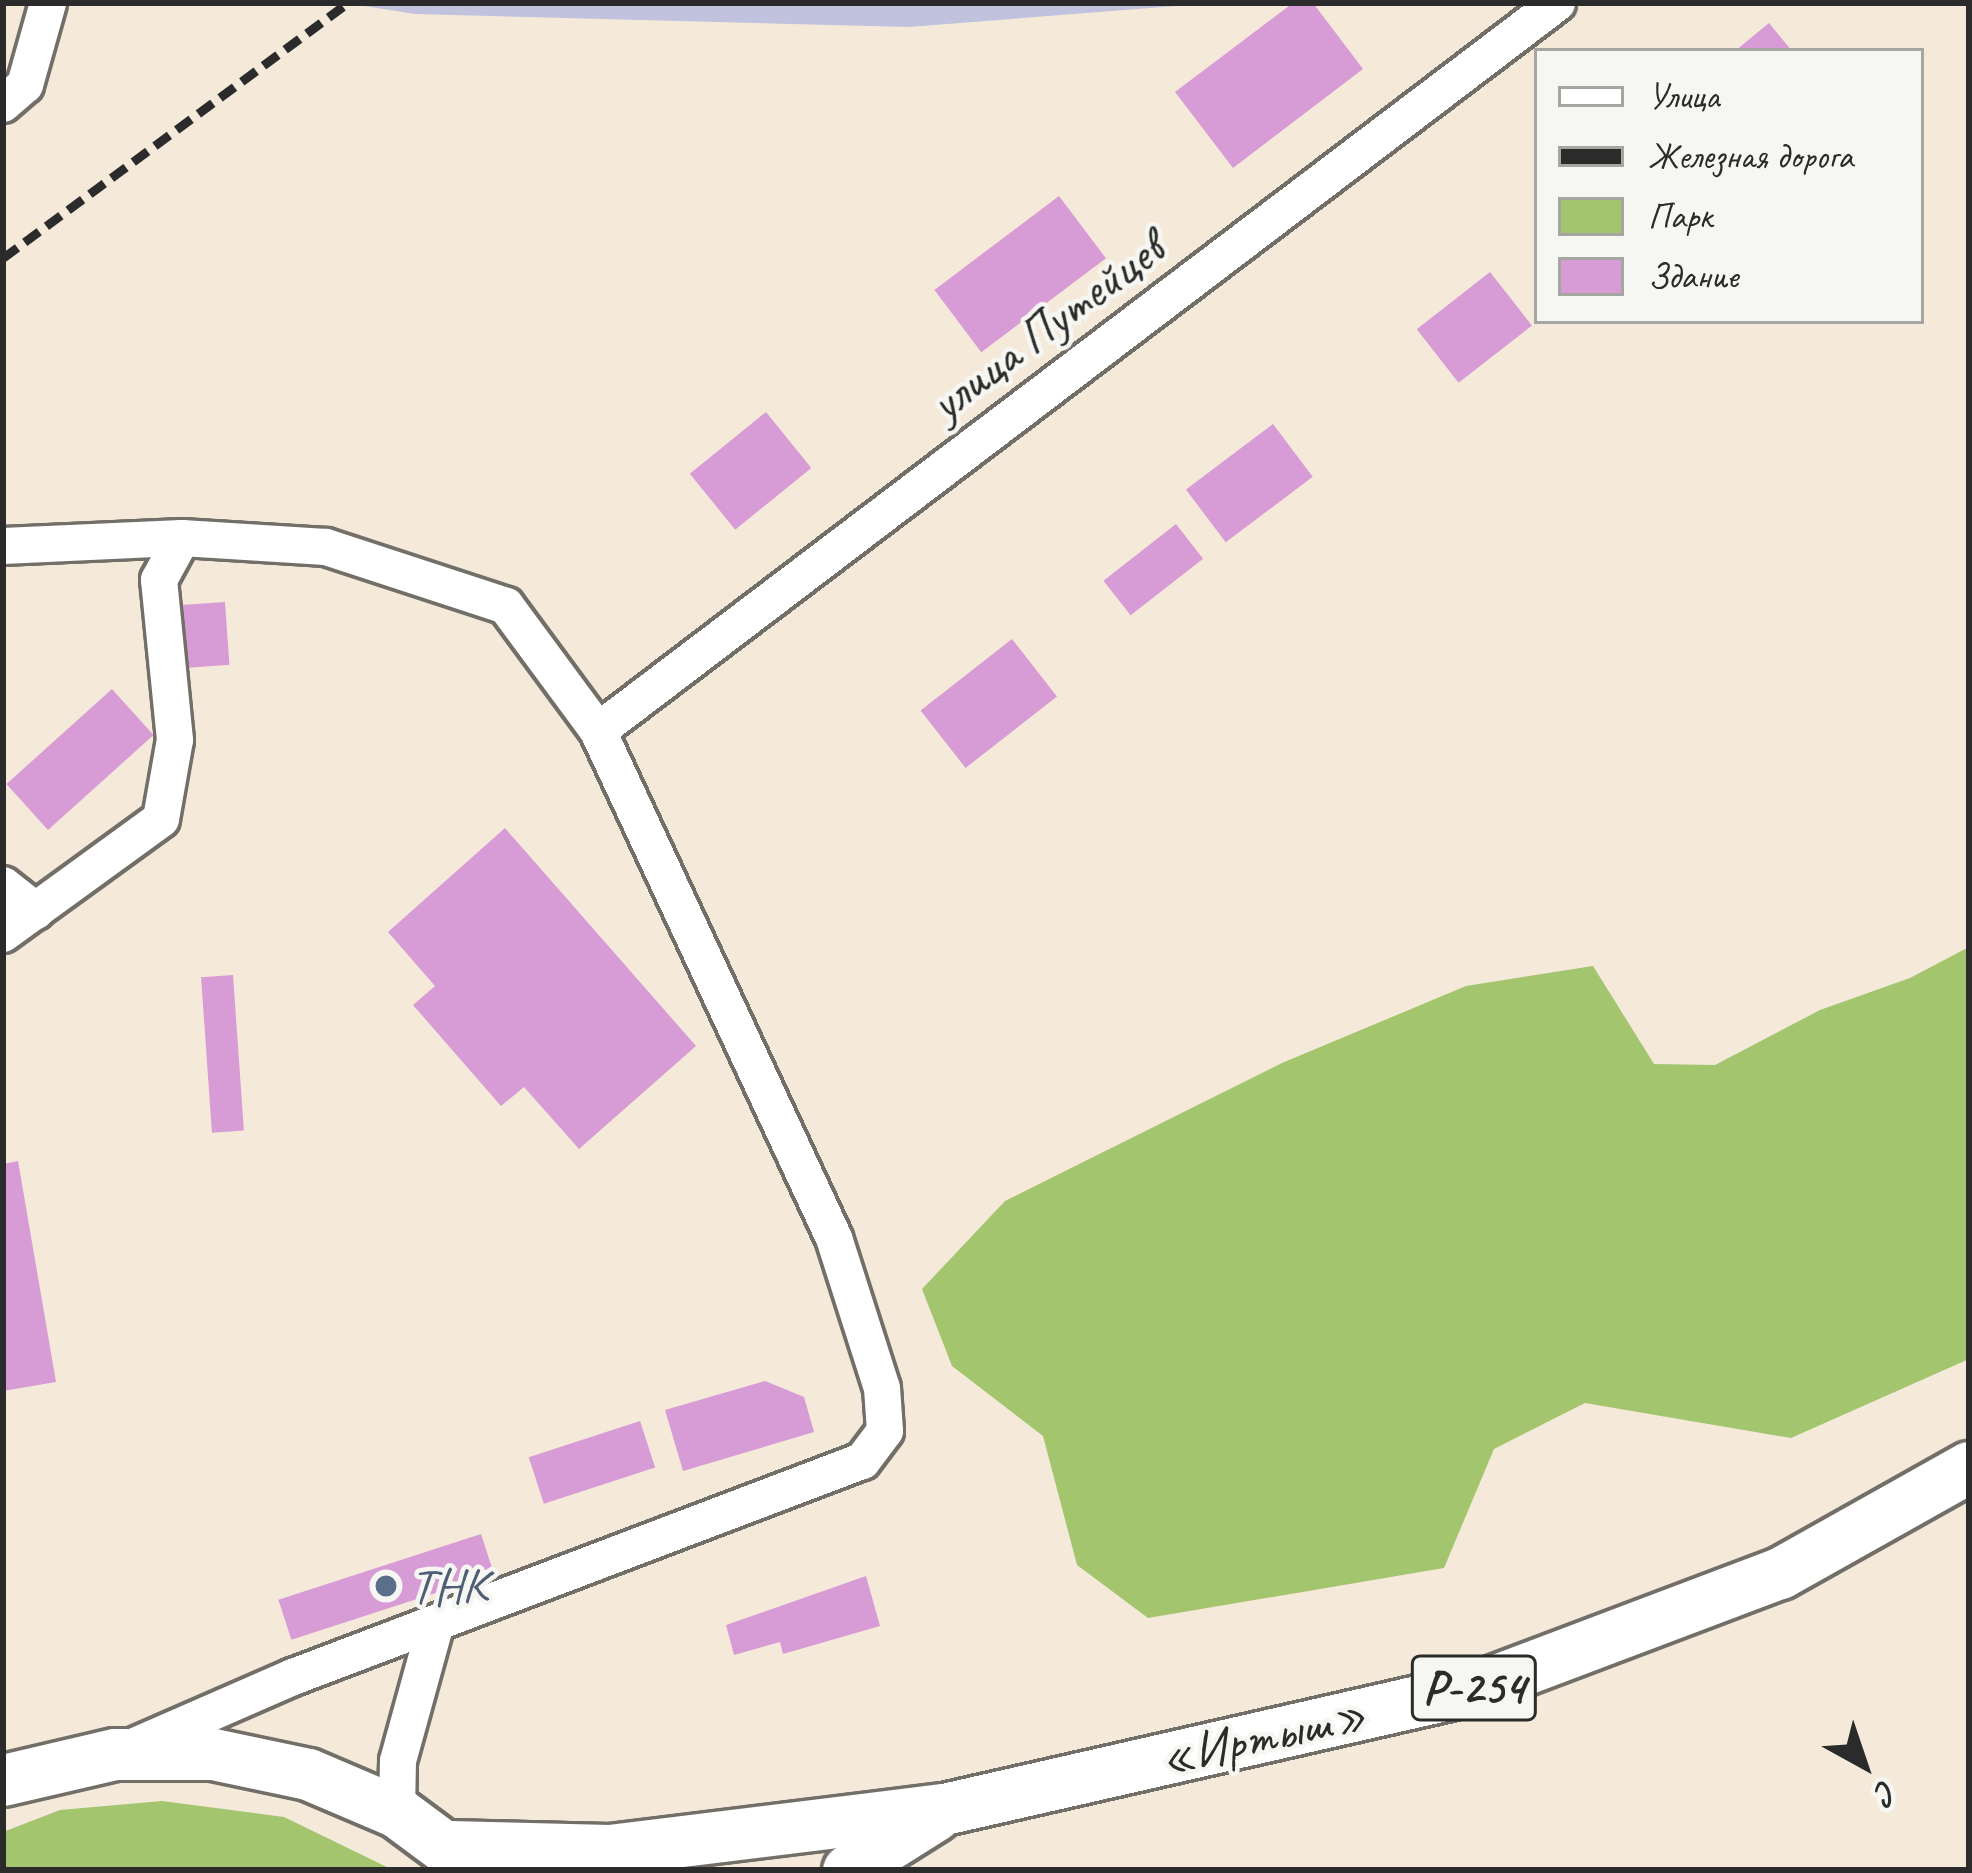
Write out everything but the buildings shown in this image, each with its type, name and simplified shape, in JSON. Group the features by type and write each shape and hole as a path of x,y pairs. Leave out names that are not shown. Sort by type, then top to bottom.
{"highway":[{"name":"«Иртыш»","path":"944,1809 1474,1688 1780,1573 1969,1467"},
{"path":"3,1780 115,1754 251,1762 308,1774 397,1812 462,1858 609,1850 944,1809"},
{"path":"848,1870 944,1809"}],"street":[{"path":"3,104 25,85 48,3"},
{"name":"улица Путейцев","path":"598,731 1557,3"},
{"path":"3,934 161,819 175,740 159,580 182,538"},
{"path":"3,546 182,538 326,547 506,606 598,731 834,1238 882,1388 885,1431 862,1461 436,1623 115,1754"},
{"path":"3,885 37,910"},
{"path":"397,1812 398,1761 436,1623"}],"shaded area":[{"path":"345,3 1214,3 909,27 415,14"}],"green space":[{"path":"1969,947 1969,1359 1791,1438 1585,1403 1494,1449 1444,1568 1148,1618 1077,1565 1043,1436 952,1366 922,1289 1005,1201 1282,1063 1466,986 1593,966 1654,1064 1715,1065 1820,1010 1910,978"},
{"path":"162,1801 284,1817 393,1870 3,1870 3,1832 60,1810"}],"railway":[{"path":"3,258 348,3"}],"place":[{"name":"ТНК","path":"386,1586"}]}
